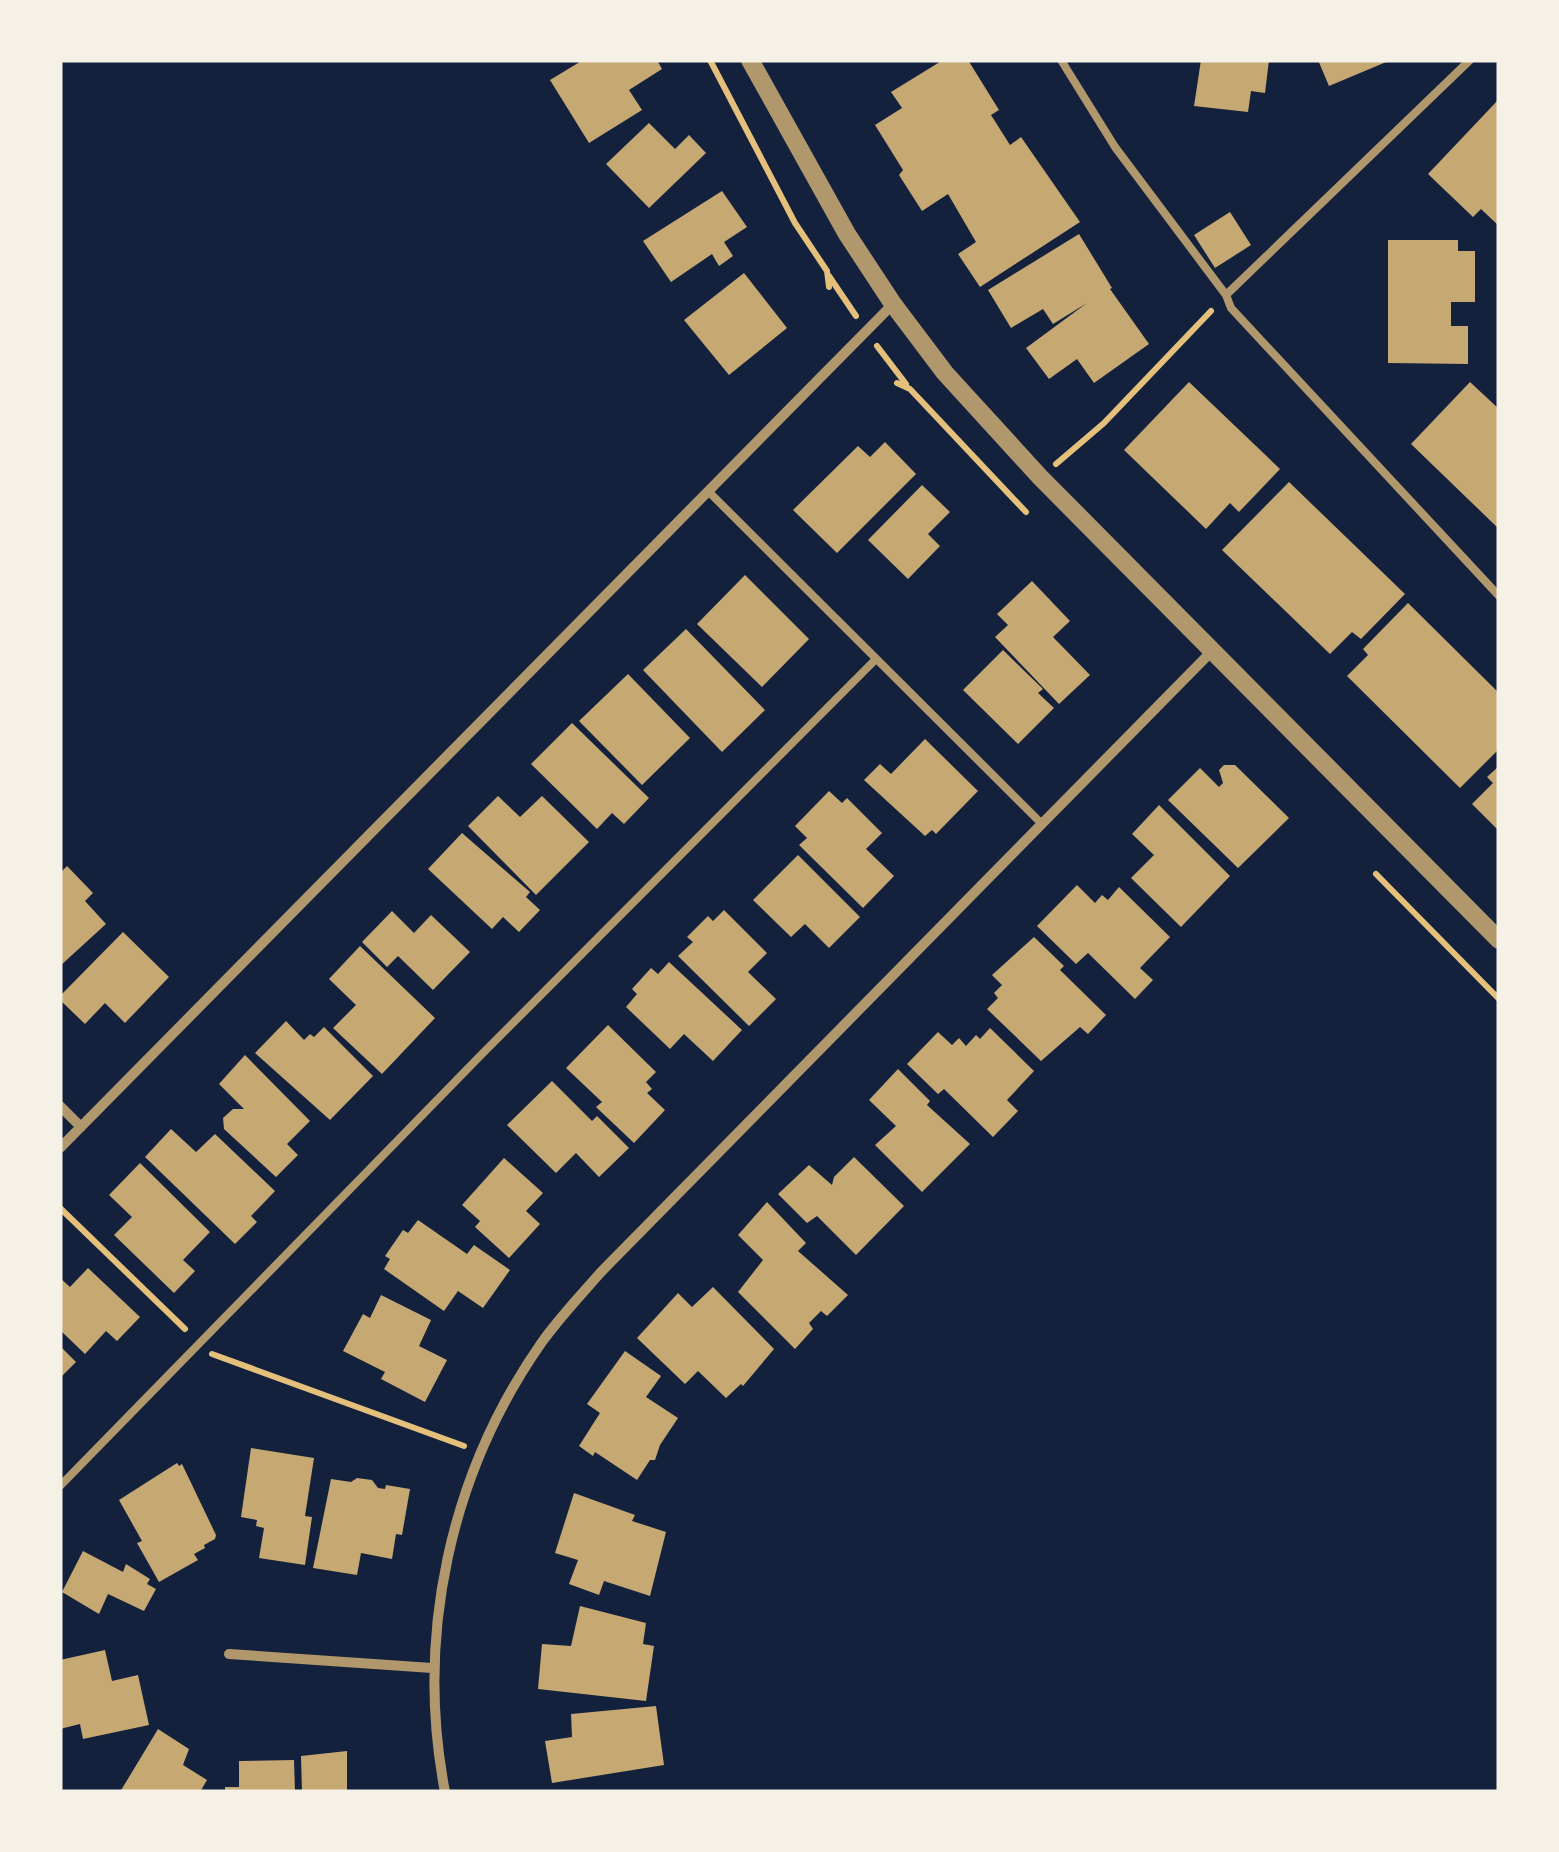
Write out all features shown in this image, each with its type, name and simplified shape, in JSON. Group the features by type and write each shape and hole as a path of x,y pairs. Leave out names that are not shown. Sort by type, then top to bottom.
{"street":[{"path":"750,60 820,189 893,304 945,373 1040,477 1499,940"},
{"path":"60,1148 893,304"},
{"path":"445,1792 434,1728 432,1668 454,1532 480,1453 543,1341 601,1272 1213,650"},
{"path":"60,1106 81,1126"},
{"path":"230,1654 432,1668"}],"lane":[{"path":"1060,60 1115,147 1226,295 1231,308 1499,596"},
{"path":"1226,295 1470,60"},
{"path":"708,491 1042,824"},
{"path":"60,1486 876,658"}],"path":[{"path":"710,60 796,223 827,271 829,287"},
{"path":"1040,477 1104,423 1226,295"},
{"path":"897,384 910,389 1026,512"},
{"path":"1376,874 1499,999"},
{"path":"60,1208 190,1333"},
{"path":"211,1354 480,1453"}],"building":[{"path":"583,60 657,60 662,69 629,90 642,110 589,143 550,80"},
{"path":"943,60 968,60 999,110 991,115 1010,145 1021,137 1080,222 980,287 958,254 976,242 948,194 922,211 875,125 902,108 891,92"},
{"path":"1201,60 1269,60 1265,93 1251,91 1248,112 1194,106"},
{"path":"1318,60 1391,60 1329,86"},
{"path":"1499,99 1499,226 1481,209 1473,217 1428,174"},
{"path":"649,123 675,149 689,135 706,153 649,208 606,164"},
{"path":"722,191 747,227 724,242 733,256 719,266 712,254 671,282 643,241"},
{"path":"1230,212 1251,245 1215,268 1194,235"},
{"path":"1079,234 1110,289 1149,344 1094,383 1077,359 1049,379 1026,348 1087,303 1053,324 1043,309 1011,328 988,290"},
{"path":"1388,240 1458,240 1458,251 1475,251 1475,302 1451,302 1451,326 1468,326 1468,364 1388,363"},
{"path":"744,273 787,328 729,375 684,320"},
{"path":"1189,382 1280,469 1239,512 1230,503 1206,529 1124,450"},
{"path":"1470,382 1499,409 1499,529 1411,444"},
{"path":"885,442 916,474 837,553 793,510 858,446 870,457"},
{"path":"1289,482 1405,594 1361,639 1352,632 1330,654 1222,550"},
{"path":"922,485 950,512 928,534 940,546 908,579 868,540"},
{"path":"745,575 809,639 762,687 697,624"},
{"path":"1032,581 1070,621 1053,637 1090,675 1059,704 995,637 1008,625 997,614"},
{"path":"1408,603 1499,693 1499,749 1460,788 1347,676 1368,655 1363,649"},
{"path":"686,629 765,710 722,752 643,670"},
{"path":"1003,650 1043,689 1038,693 1054,708 1018,744 963,690"},
{"path":"628,674 690,738 642,785 579,721"},
{"path":"572,723 649,798 624,824 612,813 597,829 531,764"},
{"path":"925,739 978,791 936,834 932,830 925,836 864,780 880,764 891,774"},
{"path":"1224,765 1235,765 1289,818 1238,868 1168,800 1200,768 1219,787 1223,783 1219,770"},
{"path":"1499,766 1499,831 1472,804 1493,783 1487,777"},
{"path":"829,791 842,803 847,798 882,833 866,849 894,876 863,908 799,845 807,838 795,826"},
{"path":"498,796 520,817 542,796 589,842 536,895 468,826"},
{"path":"1159,805 1230,876 1181,927 1131,878 1154,855 1132,834"},
{"path":"462,833 530,892 526,897 540,910 519,932 503,917 492,929 428,869"},
{"path":"798,855 860,917 829,948 805,924 791,937 753,900"},
{"path":"67,866 93,893 85,901 106,924 60,966 60,873"},
{"path":"1077,885 1095,903 1102,895 1108,900 1119,887 1170,937 1140,968 1153,980 1135,999 1088,953 1076,964 1037,926"},
{"path":"724,910 767,953 748,972 776,999 749,1026 678,956 693,942 687,937 708,916 713,921"},
{"path":"392,911 414,933 431,915 470,952 433,990 398,956 387,967 362,942"},
{"path":"123,932 169,977 125,1023 105,1003 85,1024 60,996"},
{"path":"1034,937 1064,966 1060,970 1106,1015 1088,1034 1080,1027 1041,1061 987,1009 998,998 994,993 1002,985 992,975"},
{"path":"360,946 435,1018 382,1074 333,1028 356,1005 329,979"},
{"path":"669,962 742,1030 713,1061 684,1034 670,1049 626,1007 637,994 632,989 651,968 658,974"},
{"path":"286,1021 304,1040 324,1027 373,1076 330,1120 255,1053"},
{"path":"608,1025 656,1072 646,1082 652,1089 647,1093 665,1110 634,1143 596,1107 602,1102 566,1068"},
{"path":"990,1028 1034,1071 1007,1100 1018,1111 993,1137 944,1089 938,1094 907,1064 938,1032 952,1045 959,1038 966,1046"},
{"path":"245,1055 310,1121 287,1144 298,1155 276,1177 224,1129 223,1118 233,1109 244,1109 219,1084"},
{"path":"898,1069 930,1101 927,1105 970,1144 922,1192 875,1145 896,1126 869,1100"},
{"path":"552,1081 592,1121 597,1116 629,1148 599,1177 576,1153 556,1173 507,1125"},
{"path":"171,1129 196,1152 215,1134 275,1191 251,1216 257,1222 235,1244 145,1157"},
{"path":"854,1157 904,1206 856,1255 817,1216 807,1223 778,1194 809,1165 832,1185 834,1177"},
{"path":"504,1158 543,1193 526,1211 540,1224 509,1258 475,1227 480,1221 462,1205"},
{"path":"140,1163 210,1232 183,1260 195,1271 174,1293 114,1235 132,1217 109,1195"},
{"path":"767,1202 806,1243 798,1251 848,1295 827,1316 821,1311 809,1323 813,1329 795,1349 738,1292 763,1260 738,1235"},
{"path":"418,1220 467,1254 474,1245 510,1270 483,1308 458,1291 444,1311 384,1269 390,1259 385,1256 403,1230 408,1233"},
{"path":"88,1268 140,1317 117,1341 106,1331 85,1354 60,1330 60,1278 70,1287"},
{"path":"713,1287 774,1349 743,1386 726,1398 698,1371 685,1384 637,1338 678,1293 692,1307"},
{"path":"381,1295 431,1320 419,1346 447,1360 425,1402 381,1379 385,1372 343,1351 363,1314 370,1318"},
{"path":"60,1346 76,1362 60,1378"},
{"path":"625,1351 661,1376 646,1397 678,1418 655,1460 650,1460 637,1480 579,1446 600,1413 587,1404"},
{"path":"251,1448 314,1458 305,1516 312,1517 305,1565 259,1558 264,1528 256,1526 257,1520 241,1517"},
{"path":"177,1463 182,1464 216,1535 194,1554 198,1560 159,1582 119,1500"},
{"path":"357,1478 372,1480 378,1488 385,1489 386,1485 410,1489 402,1535 396,1534 392,1559 361,1553 357,1575 313,1568 331,1479 351,1482"},
{"path":"574,1493 635,1515 632,1521 666,1532 650,1596 604,1581 599,1595 569,1584 578,1560 555,1553"},
{"path":"83,1551 123,1572 126,1564 150,1579 147,1584 156,1589 144,1611 108,1594 99,1614 62,1592"},
{"path":"580,1606 646,1623 643,1644 654,1646 646,1701 538,1689 542,1644 571,1646"},
{"path":"105,1650 112,1681 138,1675 149,1725 83,1739 80,1724 60,1729 60,1660"},
{"path":"656,1706 664,1765 552,1783 545,1741 572,1737 571,1714"},
{"path":"158,1729 189,1749 183,1765 207,1780 200,1792 120,1792"},
{"path":"347,1751 347,1792 302,1792 301,1756"},
{"path":"294,1760 295,1792 225,1792 225,1787 239,1787 239,1761"}]}
